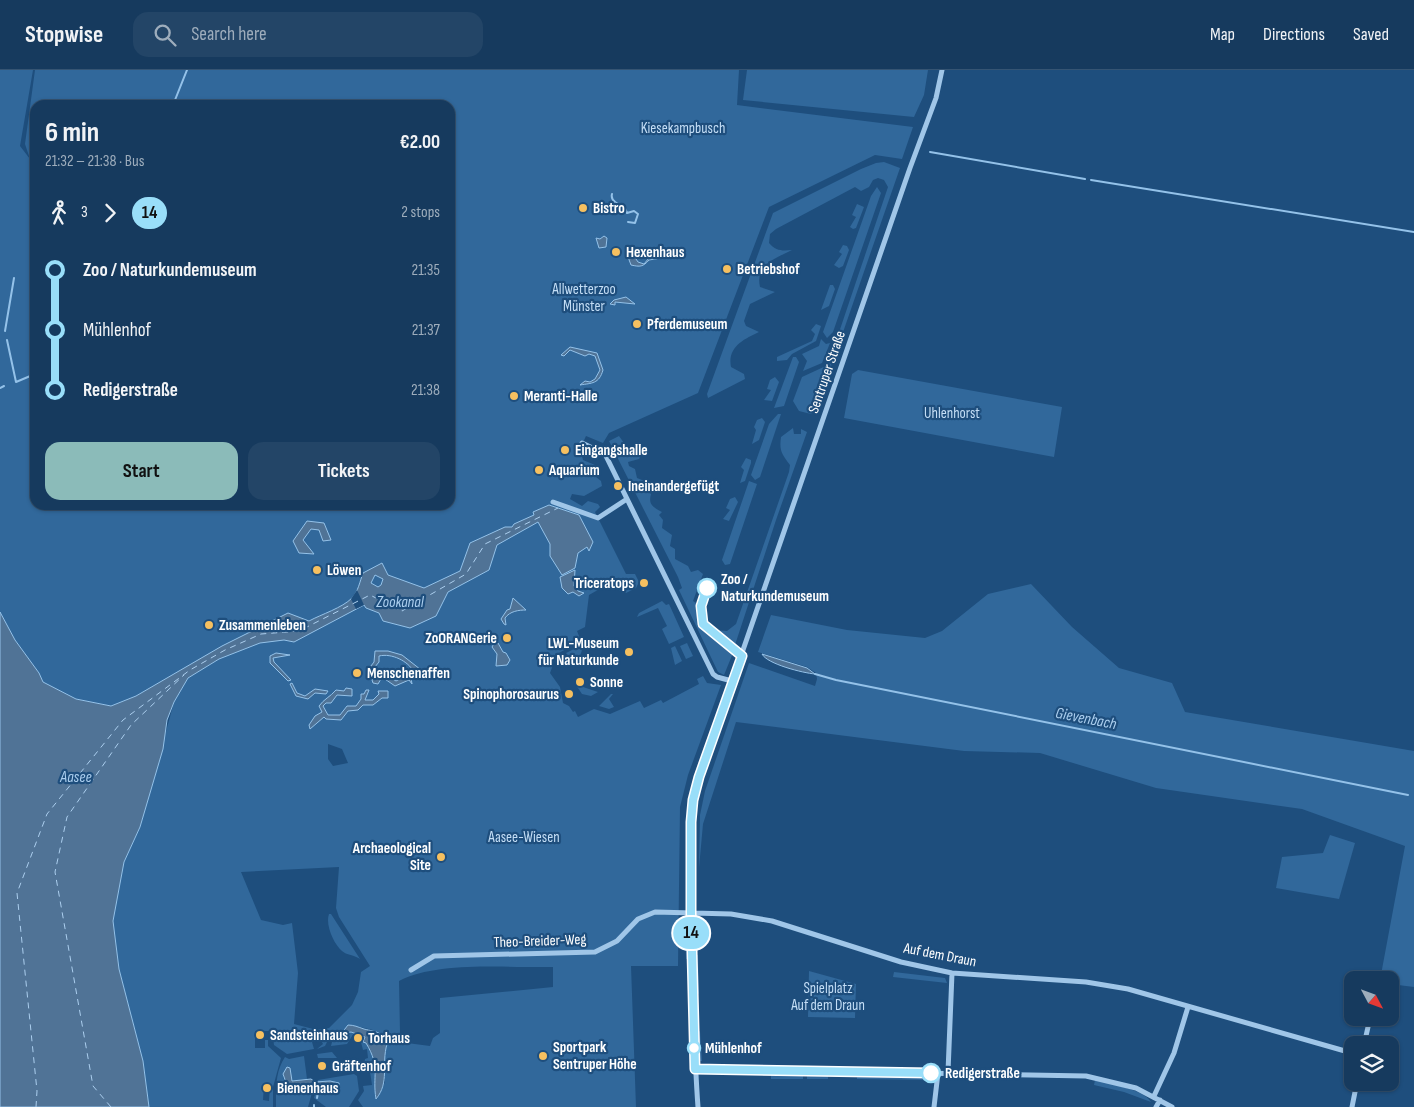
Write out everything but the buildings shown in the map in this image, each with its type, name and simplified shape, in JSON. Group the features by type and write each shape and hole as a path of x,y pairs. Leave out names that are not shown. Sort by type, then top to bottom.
{"street":[{"name":"Sentruper Straße","path":"698,1107 695,1069 691,912 691,822 693,800 732,681 936,98 942,70"},
{"path":"582,443 605,454 713,674 732,681"},
{"path":"553,502 598,518 627,499"},
{"name":"Theo-Breider-Weg","path":"411,970 434,956 595,952 617,941 631,925 646,915 664,911 691,912"},
{"name":"Auf dem Draun","path":"691,912 731,914 772,921 901,962 952,973 1104,984 1344,1051"},
{"path":"948,1072 952,973"},
{"path":"1154,1096 1174,1053 1188,1007"},
{"path":"695,1069 948,1072 1086,1076 1114,1081 1154,1096 1172,1107"},
{"path":"934,1107 938,1073"},
{"path":"1352,1107 1355,1091"},
{"path":"1156,1107 1160,1100"}],"green space":[{"path":"0,70 33,70 20,146 30,159 30,510 455,510 455,100 31,100 35,70 739,70 737,105 913,127 902,159 875,155 769,207 698,393 609,433 603,443 586,436 580,449 583,460 595,465 596,477 601,481 602,486 584,496 572,494 570,499 582,506 588,501 598,504 600,507 595,512 626,574 635,574 639,582 636,588 626,593 610,586 610,583 589,595 585,627 577,631 581,641 557,654 550,673 560,687 563,703 569,706 573,712 575,711 578,717 594,709 610,714 640,701 644,708 661,700 663,703 699,684 697,679 703,676 707,683 721,685 688,775 680,807 678,966 631,966 636,1107 363,1107 358,1100 364,1091 363,1086 372,1085 369,1065 364,1066 365,1059 368,1058 367,1049 363,1050 361,1042 366,1043 376,1064 375,1098 377,1099 385,1082 383,1053 385,1049 373,1030 351,1025 348,1031 354,1033 347,1044 331,1046 333,1038 329,1038 325,1046 317,1049 323,1044 320,1038 312,1042 314,1049 287,1054 274,1045 272,1031 255,1031 255,1048 265,1048 265,1040 268,1040 268,1046 281,1058 273,1087 273,1107 149,1107 143,1061 119,969 113,921 117,894 124,862 140,827 174,702 188,678 219,659 243,649 238,638 136,696 111,706 76,699 43,682 39,673 15,640 0,612","holes":["328,744 342,749 348,763 333,766 328,759","339,867 336,908 339,917 370,966 361,972 358,992 352,1005 329,1028 317,1030 294,1024 298,973 292,923 283,925 261,920 241,872","553,967 553,987 440,998 440,1033 433,1038 430,1046 407,1043 400,1033 399,981 415,975 453,968","264,1084 270,1085 269,1101 263,1100"]},
{"path":"747,70 928,70 924,95 914,117 743,100"},
{"path":"30,107 30,159 25,144"},
{"path":"884,162 900,168 816,410 811,414 799,411 793,401 802,377 828,365 888,187 884,180 878,178 873,180 869,187 861,191 855,187 770,234 769,243 774,248 792,250 768,263 760,273 760,287 775,292 750,304 744,321 746,326 759,332 742,341 734,349 730,360 731,367 744,374 745,379 708,398 707,394 773,213 861,169"},
{"path":"877,187 881,193 833,332 827,338 823,332 871,196"},
{"path":"857,204 864,207 856,228 853,229 850,227 856,217 852,215"},
{"path":"843,245 847,246 849,250 843,266 839,268 834,265 842,254 839,252"},
{"path":"830,285 833,285 835,289 829,306 821,310"},
{"path":"816,324 821,326 816,341 792,354 787,360 777,361 777,357 812,341 815,334 811,330"},
{"path":"821,339 826,344 830,343 822,363 803,371 807,361 802,354 819,346"},
{"path":"793,357 796,357 799,362 784,406 774,408"},
{"name":"Uhlenhorst","path":"858,370 1062,407 1054,457 844,418 852,374"},
{"path":"775,377 779,382 772,401 764,400 771,390 767,389 770,380"},
{"path":"778,414 781,414 760,477 755,480 751,475 769,424"},
{"path":"762,418 765,422 759,440 752,444 756,430 754,427 757,420"},
{"path":"793,428 794,434 801,434 801,429 807,432 734,648 712,630 727,631 736,624 789,472 790,465 783,455 780,446 781,437"},
{"path":"619,436 624,443 625,452 628,456 641,451 643,453 639,459 628,462 629,466 635,469 637,478 647,482 645,489 651,494 651,503 662,512 659,515 663,520 662,528 672,535 670,546 675,549 675,559 688,566 691,572 698,570 703,574 693,601 699,605 698,613 703,627 733,653 724,675 718,672 679,590 682,588 678,577 609,441"},
{"path":"746,458 751,460 751,463 745,481 740,483 744,470 741,467"},
{"path":"749,481 757,484 730,564 725,565 722,560"},
{"path":"735,497 738,502 729,521 723,519 730,510 726,508 730,499"},
{"path":"1031,584 1072,627 1119,668 1172,683 1185,712 1414,751 1414,987 1399,985 1399,971 1382,971 1405,846 1302,809 1156,788 1040,753 964,751 736,722 703,824 699,868 700,815 705,791 749,663 815,686 817,679 816,673 807,667 758,652 771,615 847,630 925,638 942,631 988,594"},
{"path":"662,601 666,605 669,604 684,637 669,644 662,629 667,626 658,608 637,617 639,613"},
{"path":"687,643 693,656 686,659 680,646"},
{"path":"580,646 583,647 579,659 573,662 566,653"},
{"path":"675,646 682,661 675,665 671,648"},
{"path":"576,685 598,692 591,696 582,694"},
{"path":"613,694 609,699 614,707 609,709 599,706"},
{"path":"1330,835 1355,843 1339,899 1276,888 1282,857 1323,853"},
{"path":"329,914 331,914 360,959 344,952 336,944 329,929"},
{"path":"685,918 689,922 689,959 686,959"},
{"path":"695,955 698,955 699,994 696,992"},
{"name":"Spielplatz Auf dem Draun","path":"809,971 856,984 855,1018 808,1017"},
{"path":"894,972 945,978 947,983 893,977"},
{"path":"700,1031 702,1061 698,1058 698,1032"},
{"path":"332,1052 337,1058 318,1058 317,1054"},
{"path":"304,1056 307,1079 291,1081 290,1068 283,1074 285,1086 309,1084 314,1086 308,1107 276,1107 279,1069 285,1057 289,1059"},
{"path":"771,1073 803,1074 803,1079 771,1079"},
{"path":"354,1074 357,1076 359,1091 349,1107 326,1107 314,1098 317,1087 332,1088 330,1081 318,1082 318,1080"},
{"path":"807,1074 828,1074 828,1079 807,1079"},
{"path":"857,1074 930,1075 930,1080 857,1079"},
{"path":"1095,1080 1134,1090 1147,1097 1151,1102 1124,1092 1094,1085"}],"water":[{"path":"604,236 607,238 606,247 599,248 596,238 600,239"},
{"path":"634,256 638,262 644,264 649,258 661,258 649,260 643,265 641,266 637,266 631,265 628,257"},
{"path":"626,297 635,304 615,302 615,305 610,304 614,300"},
{"path":"570,347 597,353 603,370 597,380 580,385 585,381 590,382 595,379 600,370 595,356 589,354 585,356 570,350 564,356 561,355"},
{"name":"Aasee","path":"549,505 579,515 593,542 589,551 587,547 578,553 575,568 562,575 550,556 550,544 538,522 497,545 489,570 448,592 436,616 410,628 383,621 379,613 366,608 364,605 294,642 284,640 260,643 219,659 188,678 174,702 167,720 163,749 140,827 124,862 113,921 119,969 143,1061 149,1107 0,1107 0,612 15,640 39,673 43,682 76,699 111,706 136,696 222,646 288,613 309,621 337,608 354,596 363,573 382,563 388,575 424,588 460,571 470,543 505,527 512,527 514,524 534,515 533,512","holes":["375,575 383,579 378,587 371,583"]},
{"path":"307,521 324,523 331,540 323,541 319,530 311,529 303,540 314,554 299,553 293,541"},
{"path":"575,570 574,586 578,591 584,593 579,596 573,592 568,594 562,588 560,577"},
{"path":"513,598 526,610 509,614 505,618 506,625 501,619 507,610 510,609"},
{"path":"495,642 498,643 510,660 507,665 496,666 497,654 492,647"},
{"path":"375,651 388,651 402,655 425,673 418,671 411,678 412,684 409,680 395,686 382,677 378,684 373,683 372,680 382,672 396,681 414,672 408,664 394,657 384,655 379,656 379,662 369,674 367,671 374,662"},
{"path":"276,653 290,655 273,658 274,662 291,680 288,681 270,663 270,656"},
{"path":"762,654 807,668 815,674 794,670 778,664 765,658"},
{"path":"292,683 297,693 305,696 315,689 328,691 326,694 315,693 308,699 296,696 290,684"},
{"path":"346,688 352,689 352,696 337,695 331,703 326,703 323,706 328,715 340,715 347,706 356,706 361,699 361,694 364,694 366,690 369,690 365,700 373,700 379,694 378,691 388,691 388,698 382,698 373,705 363,705 358,710 348,711 341,720 326,719 324,717 310,729 309,725 315,716 322,712 319,706 336,690 344,691"},
{"path":"348,1025 378,1033 387,1044 383,1086 376,1099 375,1065 371,1052 366,1043 363,1042 365,1037 351,1032 341,1034"},
{"path":"287,1067 290,1068 292,1081 311,1079 315,1082 330,1081 339,1083 339,1086 326,1088 309,1084 288,1088 283,1074"}],"pier":[{"path":"357,590 364,605 356,609 351,599"}],"waterway":[{"path":"175,100 187,70"},
{"path":"930,152 1085,179"},
{"path":"1091,180 1414,232"},
{"path":"612,194 614,201 624,206 627,213 634,211 638,214 635,223 628,222"},
{"path":"5,331 14,278"},
{"path":"7,340 16,382 30,376"},
{"path":"0,388 4,386"},
{"name":"Gievenbach","path":"815,674 836,680 1408,795"},
{"path":"317,1098 319,1087"}],"ferry route":[{"path":"36,1107 37,1091 17,893 47,814 123,720 190,670 225,650 261,634 299,631 370,595 402,611 466,574 485,544 558,508"},
{"path":"111,1107 93,1086 55,872 67,817 131,725 184,675"}],"bus line":[{"name":"14","path":"707,588 700,614 703,624 742,656 699,777 693,800 691,822 691,912 695,1069 931,1073"}],"place":[{"name":"Bistro","path":"583,208"},
{"name":"Hexenhaus","path":"616,252"},
{"name":"Betriebshof","path":"727,269"},
{"name":"Pferdemuseum","path":"637,324"},
{"name":"Meranti-Halle","path":"514,396"},
{"name":"Eingangshalle","path":"565,450"},
{"name":"Aquarium","path":"539,470"},
{"name":"Ineinandergefügt","path":"618,486"},
{"name":"Löwen","path":"317,570"},
{"name":"Triceratops","path":"644,583"},
{"name":"Zoo / Naturkundemuseum","path":"707,588"},
{"name":"Zusammenleben","path":"209,625"},
{"name":"ZoORANGerie","path":"507,638"},
{"name":"LWL-Museum für Naturkunde","path":"629,652"},
{"name":"Menschenaffen","path":"357,673"},
{"name":"Sonne","path":"580,682"},
{"name":"Spinophorosaurus","path":"569,694"},
{"name":"Archaeological Site","path":"441,857"},
{"name":"Sandsteinhaus","path":"260,1035"},
{"name":"Torhaus","path":"358,1038"},
{"name":"Mühlenhof","path":"694,1048"},
{"name":"Sportpark Sentruper Höhe","path":"543,1056"},
{"name":"Gräftenhof","path":"322,1066"},
{"name":"Redigerstraße","path":"931,1073"},
{"name":"Bienenhaus","path":"267,1088"}],"park label":[{"name":"Kiesekampbusch","path":"683,128"},
{"name":"Allwetterzoo Münster","path":"584,298"},
{"name":"Aasee-Wiesen","path":"524,837"}],"water label":[{"name":"Zookanal","path":"400,602"}]}
